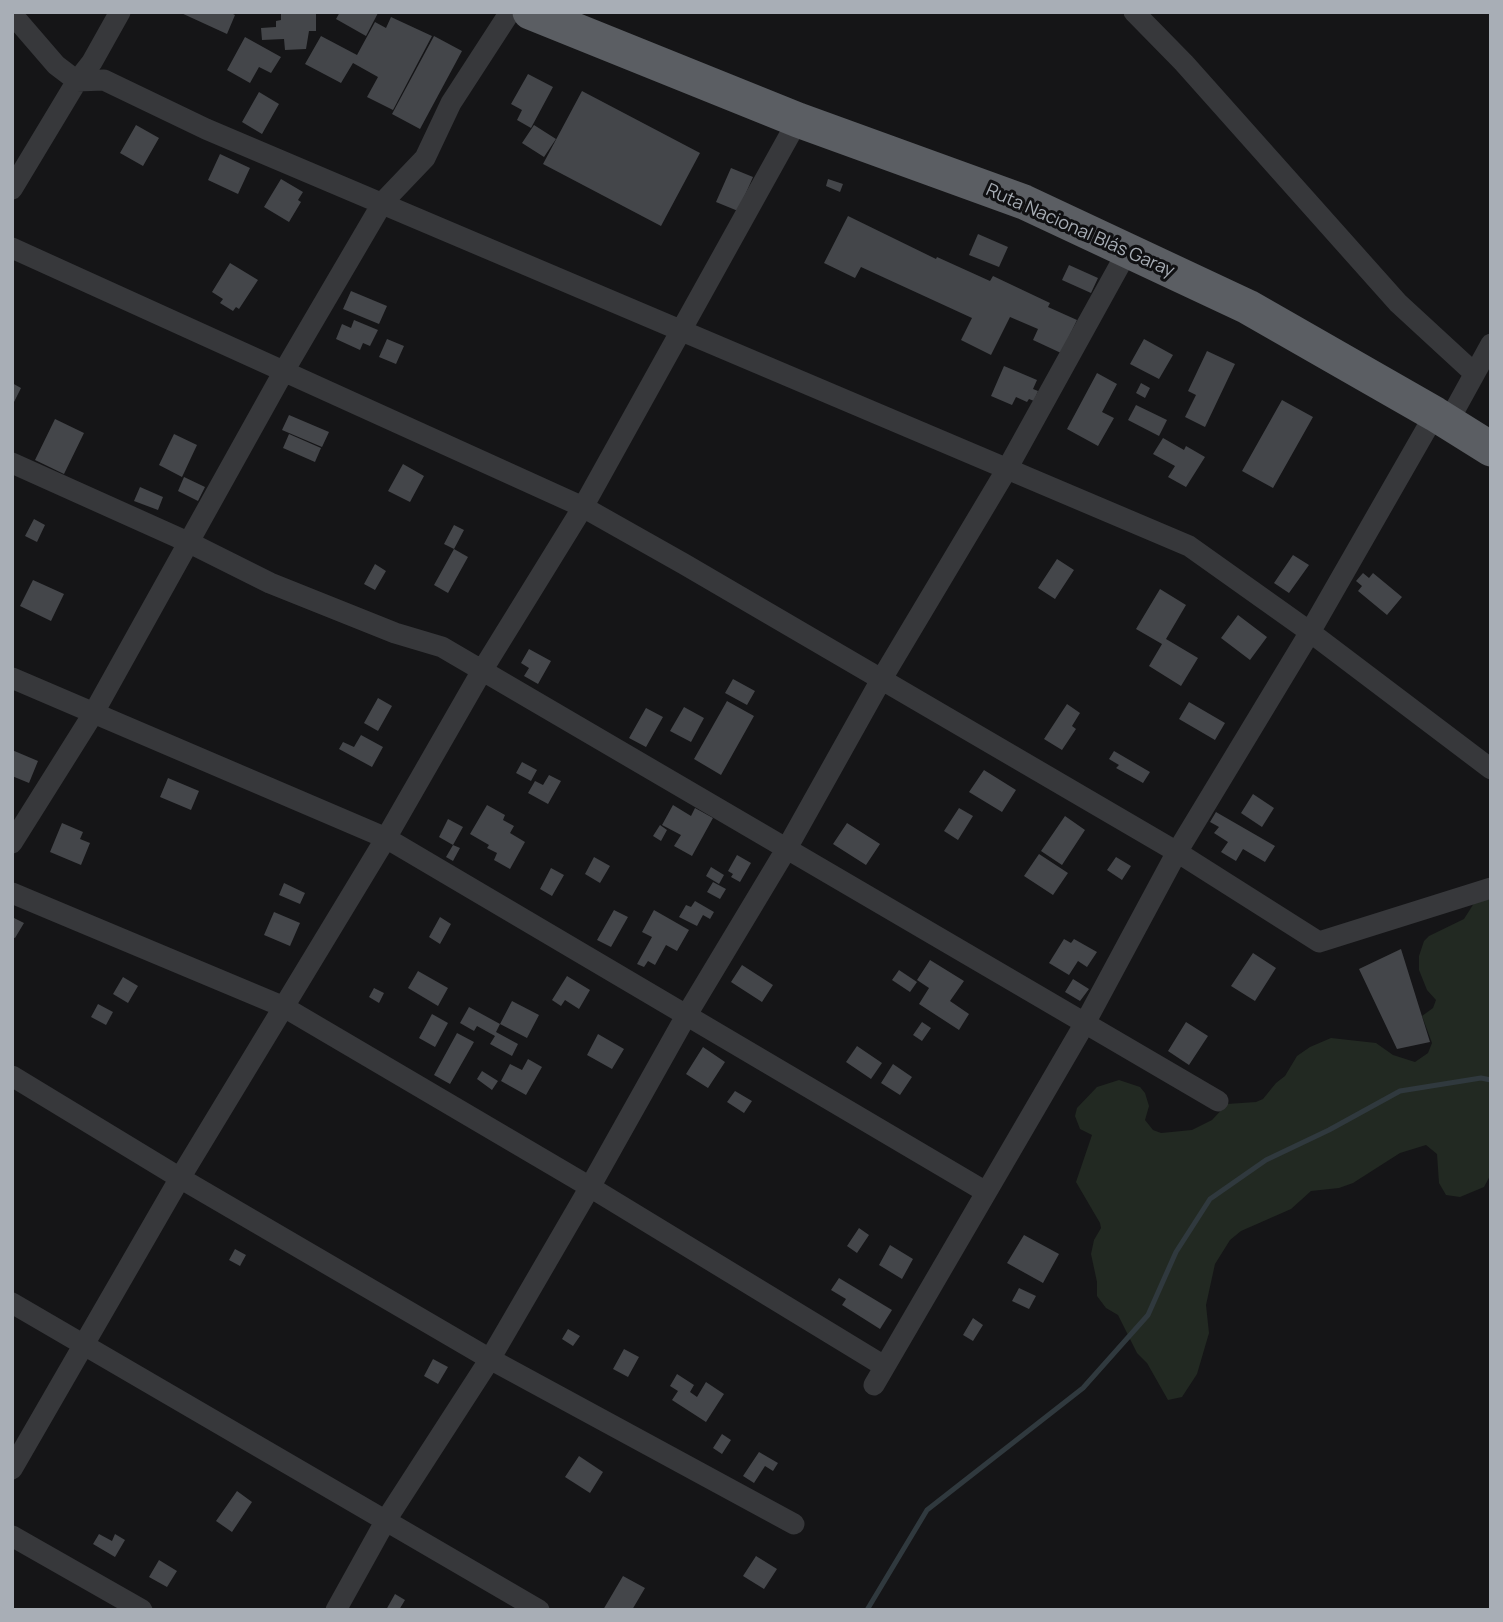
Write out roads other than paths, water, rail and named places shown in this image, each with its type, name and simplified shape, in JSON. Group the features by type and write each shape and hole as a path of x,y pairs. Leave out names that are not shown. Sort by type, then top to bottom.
{"highway":[{"name":"Ruta Nacional Blás Garay","path":"530,12 798,120 1024,202 1248,307 1491,449"}],"street":[{"path":"12,189 77,80 92,62 120,12"},
{"path":"12,843 93,713 284,371 383,202 425,158 451,103 510,12"},
{"path":"1134,12 1184,63 1398,303 1475,373"},
{"path":"12,14 56,65 77,80 104,80 206,129 1189,546 1310,632 1491,769"},
{"path":"12,1469 85,1347 180,1178 386,838 482,669 583,507 798,120"},
{"path":"12,248 583,507 1177,852 1319,942 1491,888"},
{"path":"336,1610 386,1520 489,1359 590,1187 686,1016 787,848 881,680 1007,469 1127,252"},
{"path":"12,893 284,1007 590,1187 879,1375 1085,1023 1177,852 1441,418 1475,373 1491,344"},
{"path":"12,463 190,543 270,583 394,633 442,647 1218,1101"},
{"path":"12,678 386,838 986,1192"},
{"path":"12,1076 489,1359 794,1524"},
{"path":"12,1303 538,1610"},
{"path":"12,1536 142,1610"}],"waterway":[{"path":"867,1610 927,1510 1083,1388 1148,1315 1176,1252 1210,1199 1266,1160 1329,1130 1400,1091 1481,1078 1491,1080"}]}
